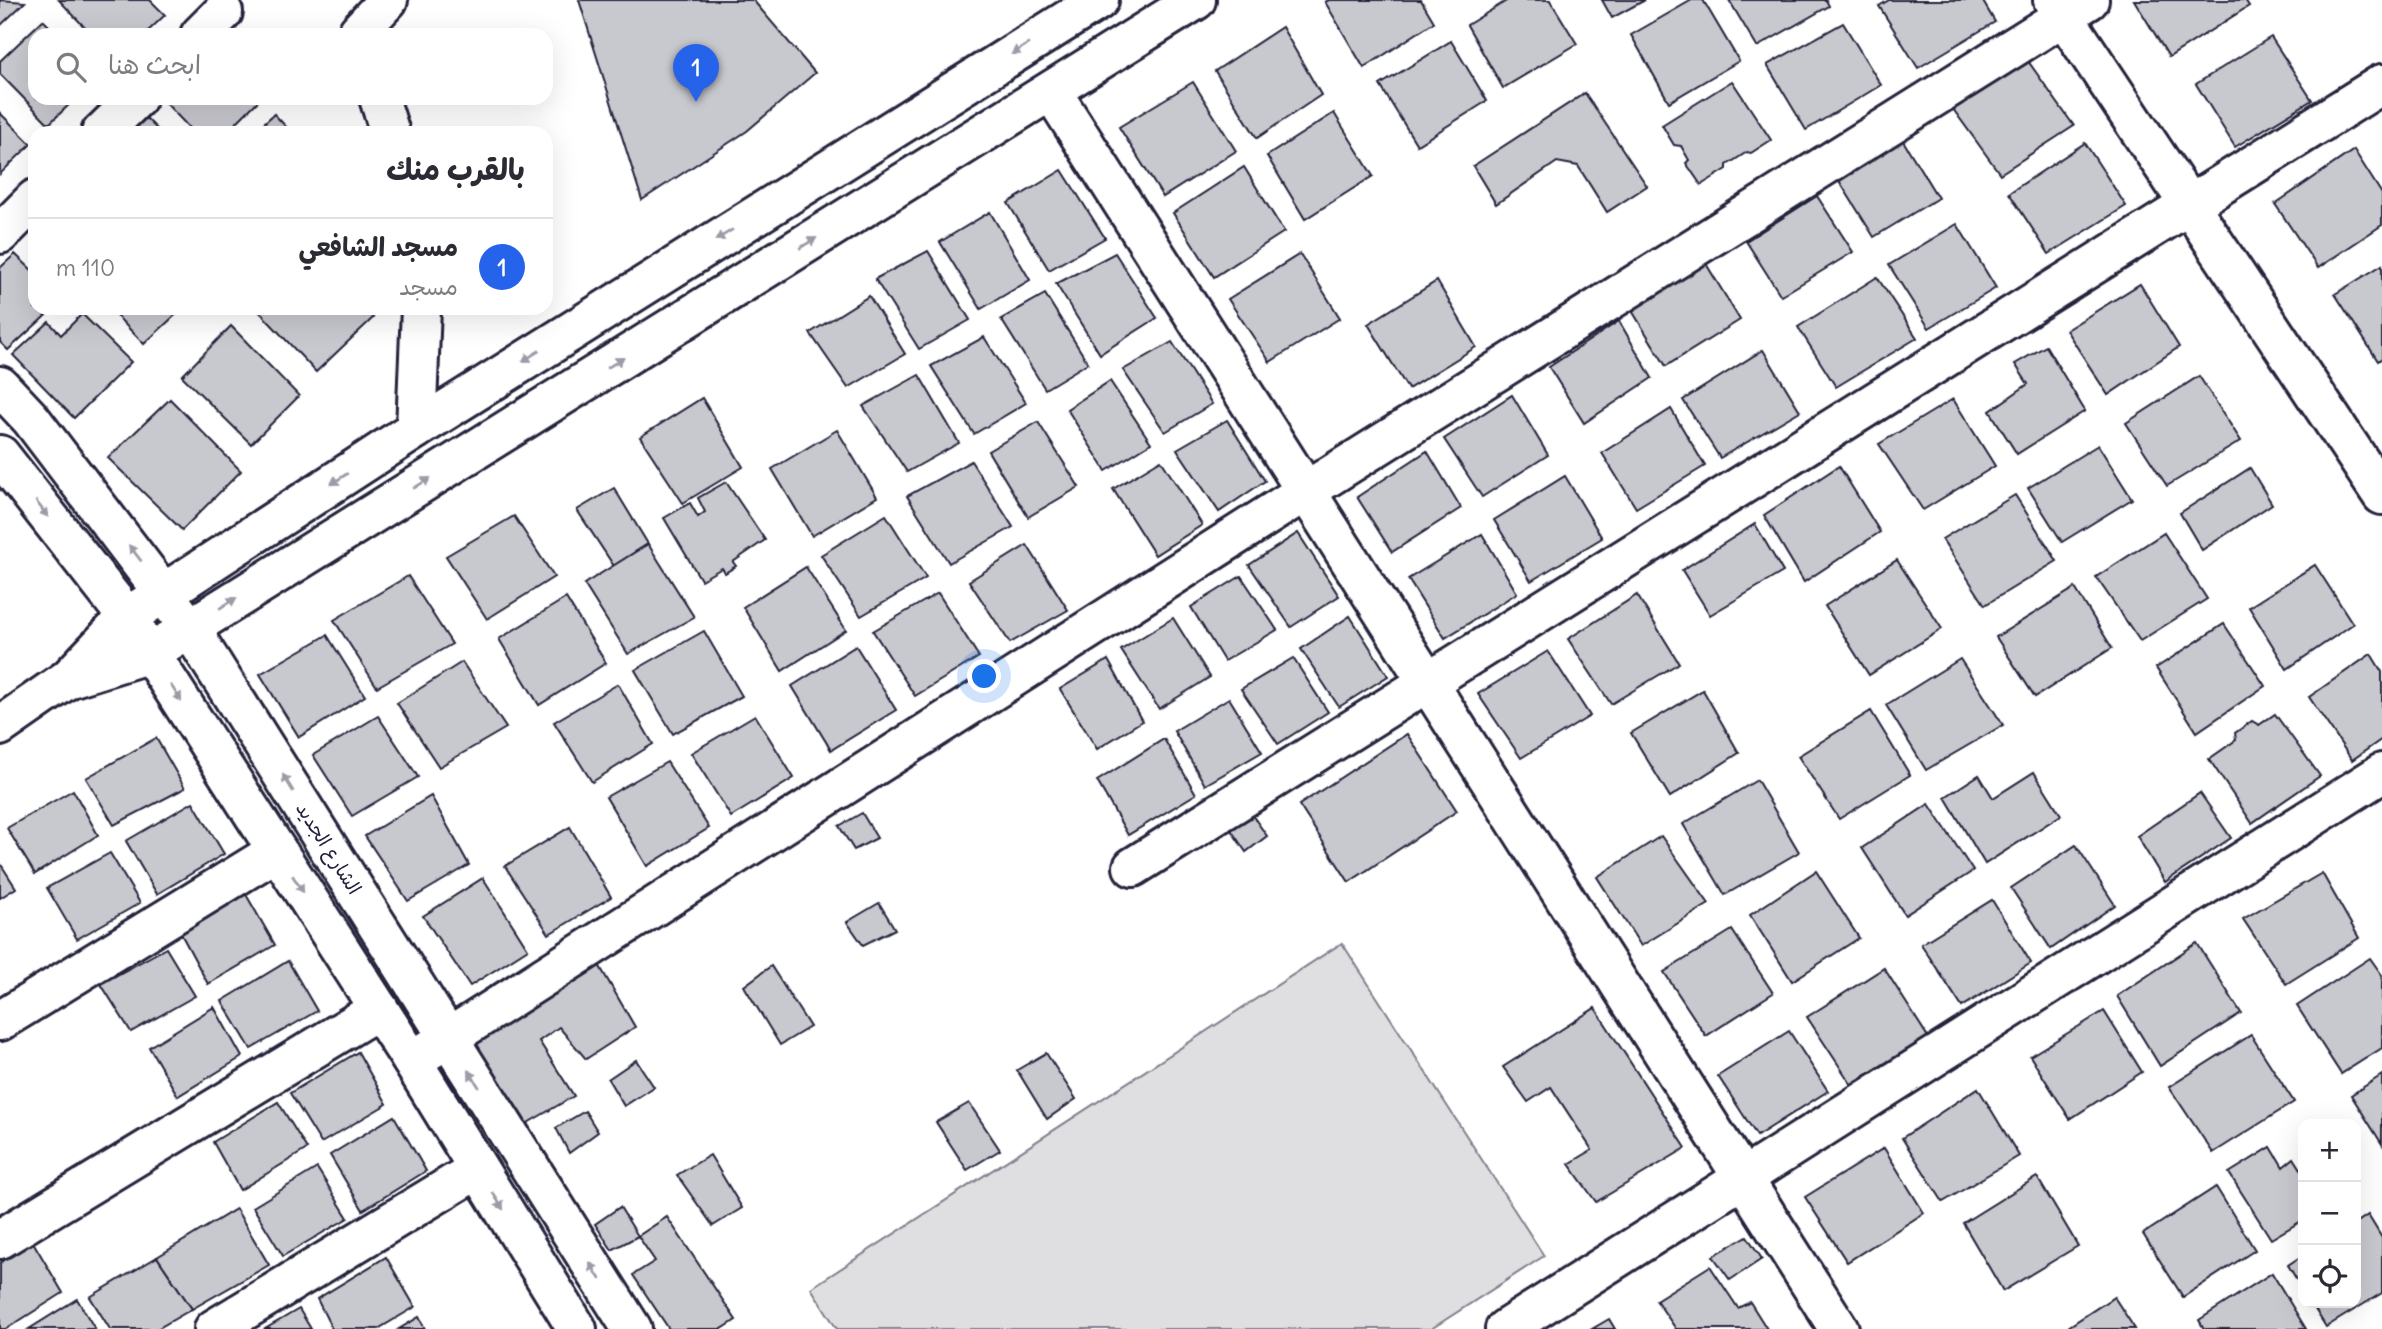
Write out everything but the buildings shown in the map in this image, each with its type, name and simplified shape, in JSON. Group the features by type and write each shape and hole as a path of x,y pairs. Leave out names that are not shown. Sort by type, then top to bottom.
{"street":[{"path":"362,28 388,0"},
{"path":"1,724 69,678 127,617 1054,13 1099,0"},
{"path":"69,678 150,653 1196,0"},
{"path":"412,1061 2069,5 2190,205 2382,495"},
{"path":"1133,867 2382,84"},
{"path":"1052,92 1839,1329"},
{"path":"109,126 129,105"},
{"path":"381,105 388,126"},
{"path":"0,234 28,206"},
{"path":"416,429 421,315"},
{"name":"الشارع الجديد","path":"0,386 31,419 190,627 632,1329"},
{"path":"0,455 127,617 412,1061 577,1329"},
{"path":"1505,1329 2382,773"},
{"path":"0,1021 277,851"},
{"path":"0,1239 379,1009"},
{"path":"214,1329 478,1169"}],"shaded area":[{"path":"1342,943 1544,1256 1431,1329 837,1329 811,1288"}],"place":[{"name":"مسجد الشافعي","path":"696,102"}]}
